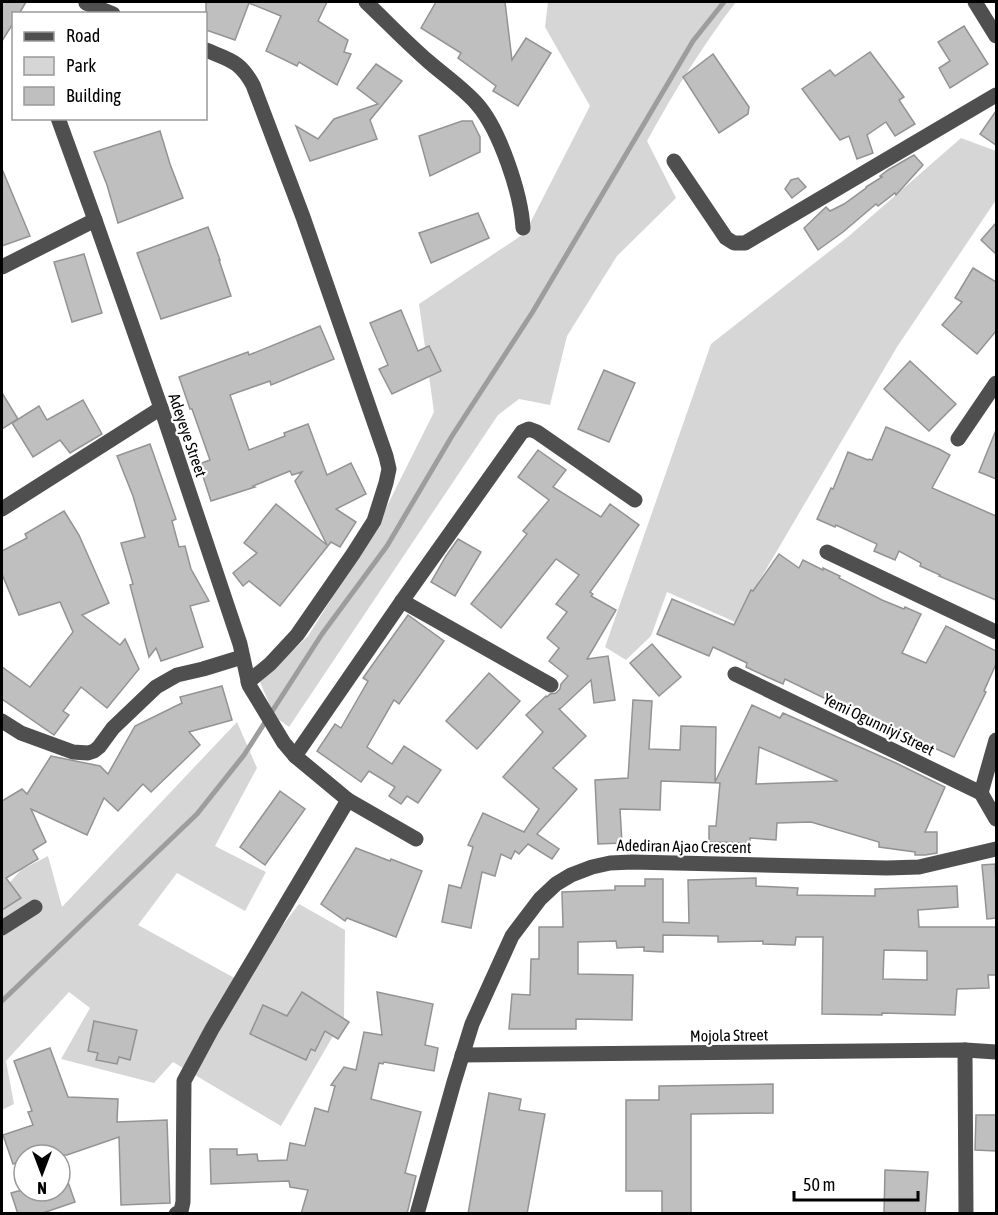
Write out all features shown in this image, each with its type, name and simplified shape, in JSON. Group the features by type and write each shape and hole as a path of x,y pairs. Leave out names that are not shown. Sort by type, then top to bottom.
{"street":[{"path":"366,2 408,44 477,104 492,126 513,178 522,212 523,228"},
{"path":"975,2 996,36"},
{"path":"84,6 106,12"},
{"path":"207,50 236,62 253,84 303,217 389,469 374,521 353,554 297,635 270,664 248,683"},
{"path":"674,161 726,238 734,243 745,243 996,95"},
{"name":"Adeyeye Street","path":"59,120 161,408 240,644 248,683 284,742 296,756 348,800 416,839"},
{"path":"2,267 95,220"},
{"path":"958,439 996,383"},
{"path":"2,509 161,408"},
{"path":"296,756 402,600 522,432 529,429 537,432 635,500"},
{"path":"827,552 996,632"},
{"path":"402,600 551,685"},
{"path":"2,721 21,733 73,752 88,753 99,747 113,728 156,687 177,675 242,657"},
{"name":"Yemi Ogunniyi Street","path":"735,674 981,793"},
{"path":"996,740 981,793 996,819"},
{"path":"176,1214 182,1211 183,1202 184,1081 212,1029 348,800"},
{"name":"Adediran Ajao Crescent","path":"417,1214 472,1024 512,936 540,899 556,884 571,875 610,863 919,867 996,849"},
{"path":"2,928 35,907"},
{"path":"965,1050 966,1214"},
{"name":"Mojola Street","path":"462,1055 965,1050 996,1052"}],"green space":[{"path":"548,2 736,2 689,70 647,141 676,198 617,256 567,336 550,405 519,399 498,415 289,727 275,717 260,682 308,636 376,528 434,412 419,304 525,233 590,106 545,27"},
{"path":"961,138 996,151 996,200 897,347 735,622 667,592 651,636 626,660 605,647 711,344 849,236"},
{"path":"237,722 257,768 215,846 266,872 245,911 177,873 138,925 240,981 299,904 345,930 344,1017 281,1126 173,1062 154,1083 61,1059 90,1008 69,992 6,1061 14,1104 2,1110 2,891 21,870 48,856 62,907"}],"building":[{"path":"2,2 26,2 20,12 12,12 12,25 2,41"},
{"path":"206,2 327,2 318,21 348,40 344,52 351,54 337,85 299,62 297,66 266,51 281,16 249,3 235,40 207,30"},
{"path":"436,2 505,2 512,60 526,38 551,53 518,106 493,91 496,86 458,58 461,53 421,28"},
{"path":"964,26 988,64 950,88 939,68 950,61 938,42"},
{"path":"870,52 904,97 899,100 915,124 895,136 886,122 867,135 873,153 857,159 849,136 840,140 802,89 830,70 835,76"},
{"path":"713,54 749,107 748,114 719,133 683,77"},
{"path":"376,64 402,81 370,120 377,139 310,161 296,126 318,139 334,119 378,104 357,88"},
{"path":"996,111 996,145 980,134"},
{"path":"462,121 472,121 480,137 480,152 430,176 419,136"},
{"path":"160,131 183,198 118,223 94,152"},
{"path":"914,155 923,165 896,195 895,193 878,206 876,204 818,250 804,228 826,207 830,211 844,204 882,177 880,176 888,170"},
{"path":"2,169 30,236 2,246"},
{"path":"798,178 806,187 792,198 785,189 791,180"},
{"path":"478,213 489,238 431,263 419,233"},
{"path":"996,223 996,254 981,240"},
{"path":"208,227 231,296 161,319 137,253"},
{"path":"84,254 102,313 72,322 54,262"},
{"path":"973,268 996,282 996,331 977,354 942,325 962,302 955,298"},
{"path":"401,310 418,351 429,346 441,371 392,394 379,369 388,365 370,323"},
{"path":"320,326 334,359 271,385 270,381 230,395 249,450 308,424 327,475 351,463 366,494 336,509 356,522 340,547 331,542 280,606 249,581 243,586 233,573 257,553 244,543 276,504 327,545 295,481 302,472 292,475 290,471 253,486 255,487 211,501 199,464 210,460 179,377 248,352 249,355"},
{"path":"910,361 956,404 929,431 884,389"},
{"path":"604,370 635,383 609,442 578,429"},
{"path":"2,393 18,419 2,429"},
{"path":"83,400 102,434 70,453 60,440 33,457 12,423 39,406 47,420"},
{"path":"886,427 950,455 932,488 996,516 996,600 939,576 899,551 895,560 874,551 877,544 817,519 831,488 833,489 848,452 872,460"},
{"path":"996,430 996,479 979,472"},
{"path":"150,444 176,519 172,521 179,547 185,546 191,569 209,601 190,606 203,647 161,661 156,648 149,657 130,585 133,584 121,543 145,537 133,496 117,456"},
{"path":"538,450 566,470 553,487 601,517 610,504 639,525 590,592 593,594 591,596 616,610 587,659 608,656 615,700 594,703 591,680 559,709 586,736 553,768 577,789 537,834 559,849 552,859 528,844 519,854 515,851 511,859 501,854 495,876 482,872 471,928 442,922 449,885 461,888 473,847 468,845 483,813 524,832 539,809 503,777 543,732 526,715 546,696 556,693 568,676 549,661 559,648 547,638 567,612 556,604 579,575 556,559 501,628 471,604 527,534 523,531 549,500 518,477"},
{"path":"64,511 79,535 109,603 82,615 120,645 125,639 139,669 107,708 81,687 63,711 69,715 54,735 2,699 2,667 30,687 73,632 60,602 19,615 2,574 2,551 27,538 25,534"},
{"path":"458,539 481,552 455,596 431,582"},
{"path":"779,554 799,568 803,560 840,576 839,578 882,600 921,614 902,653 926,663 946,626 996,651 996,664 984,691 986,692 954,757 930,746 929,749 785,679 783,684 765,676 746,667 747,663 713,647 709,656 657,634 672,599 734,625 751,590 753,591"},
{"path":"408,615 444,641 399,704 394,700 367,747 392,764 404,746 441,770 418,803 407,796 401,804 389,796 395,787 369,771 361,782 317,751 335,724 341,728 368,681 363,678"},
{"path":"652,644 681,677 659,696 630,663"},
{"path":"489,673 520,701 477,749 446,721"},
{"path":"222,686 232,720 189,732 200,745 151,792 143,784 118,811 104,798 87,835 31,809 46,842 33,850 38,859 6,878 21,898 2,910 2,801 22,789 27,794 51,756 100,766 108,774 135,726 182,703 180,697"},
{"path":"633,700 652,701 649,749 680,750 681,726 716,727 715,782 752,705 780,718 783,713 945,787 925,832 937,832 937,853 915,855 915,852 879,847 879,842 811,822 777,823 776,840 750,838 750,843 709,842 709,826 716,826 720,783 661,781 660,810 620,809 622,843 598,844 595,780 628,778","holes":["759,747 838,781 756,784"]},
{"path":"280,791 305,809 265,865 240,847"},
{"path":"356,848 422,871 396,937 347,918 345,921 321,904"},
{"path":"995,864 996,918 987,919 982,865"},
{"path":"756,878 756,886 798,888 797,895 875,896 875,889 957,886 958,907 918,910 919,927 996,927 996,975 988,975 989,988 957,989 955,1015 822,1014 823,937 796,937 795,945 763,944 763,941 718,942 718,936 663,935 663,952 644,951 644,947 617,948 616,941 578,942 578,974 633,975 632,1020 576,1019 576,1029 509,1029 512,994 530,995 531,959 539,959 539,927 563,927 562,892 615,890 615,886 645,886 645,879 663,879 663,922 689,923 688,880","holes":["884,950 927,951 927,980 883,979"]},
{"path":"302,992 349,1022 338,1039 325,1031 315,1051 311,1049 306,1060 250,1034 263,1005 287,1016"},
{"path":"377,992 433,1004 425,1045 438,1048 434,1071 379,1063 371,1099 421,1112 405,1173 416,1176 407,1214 301,1214 308,1190 290,1187 289,1181 211,1184 210,1149 237,1149 237,1155 257,1154 258,1161 287,1160 290,1143 305,1146 315,1108 328,1112 335,1086 331,1085 344,1067 356,1070 364,1032 382,1035"},
{"path":"94,1021 137,1030 130,1060 119,1057 117,1064 96,1060 98,1053 88,1051"},
{"path":"50,1048 68,1097 118,1099 117,1122 167,1120 170,1203 121,1205 119,1137 72,1153 72,1143 12,1143 12,1161 3,1135 33,1125 28,1112 32,1111 14,1061"},
{"path":"773,1084 773,1113 691,1114 691,1214 662,1214 662,1191 626,1191 626,1100 659,1100 659,1086"},
{"path":"489,1093 521,1099 519,1110 545,1114 527,1214 468,1214"},
{"path":"976,1115 996,1115 996,1151 975,1150"},
{"path":"885,1170 928,1172 925,1214 884,1214"},
{"path":"72,1193 75,1202 40,1214 18,1214 14,1203 72,1203"}],"waterway":[{"path":"2,1001 197,814 244,755 322,634 387,546 452,436 532,313 693,41 724,2"}]}
